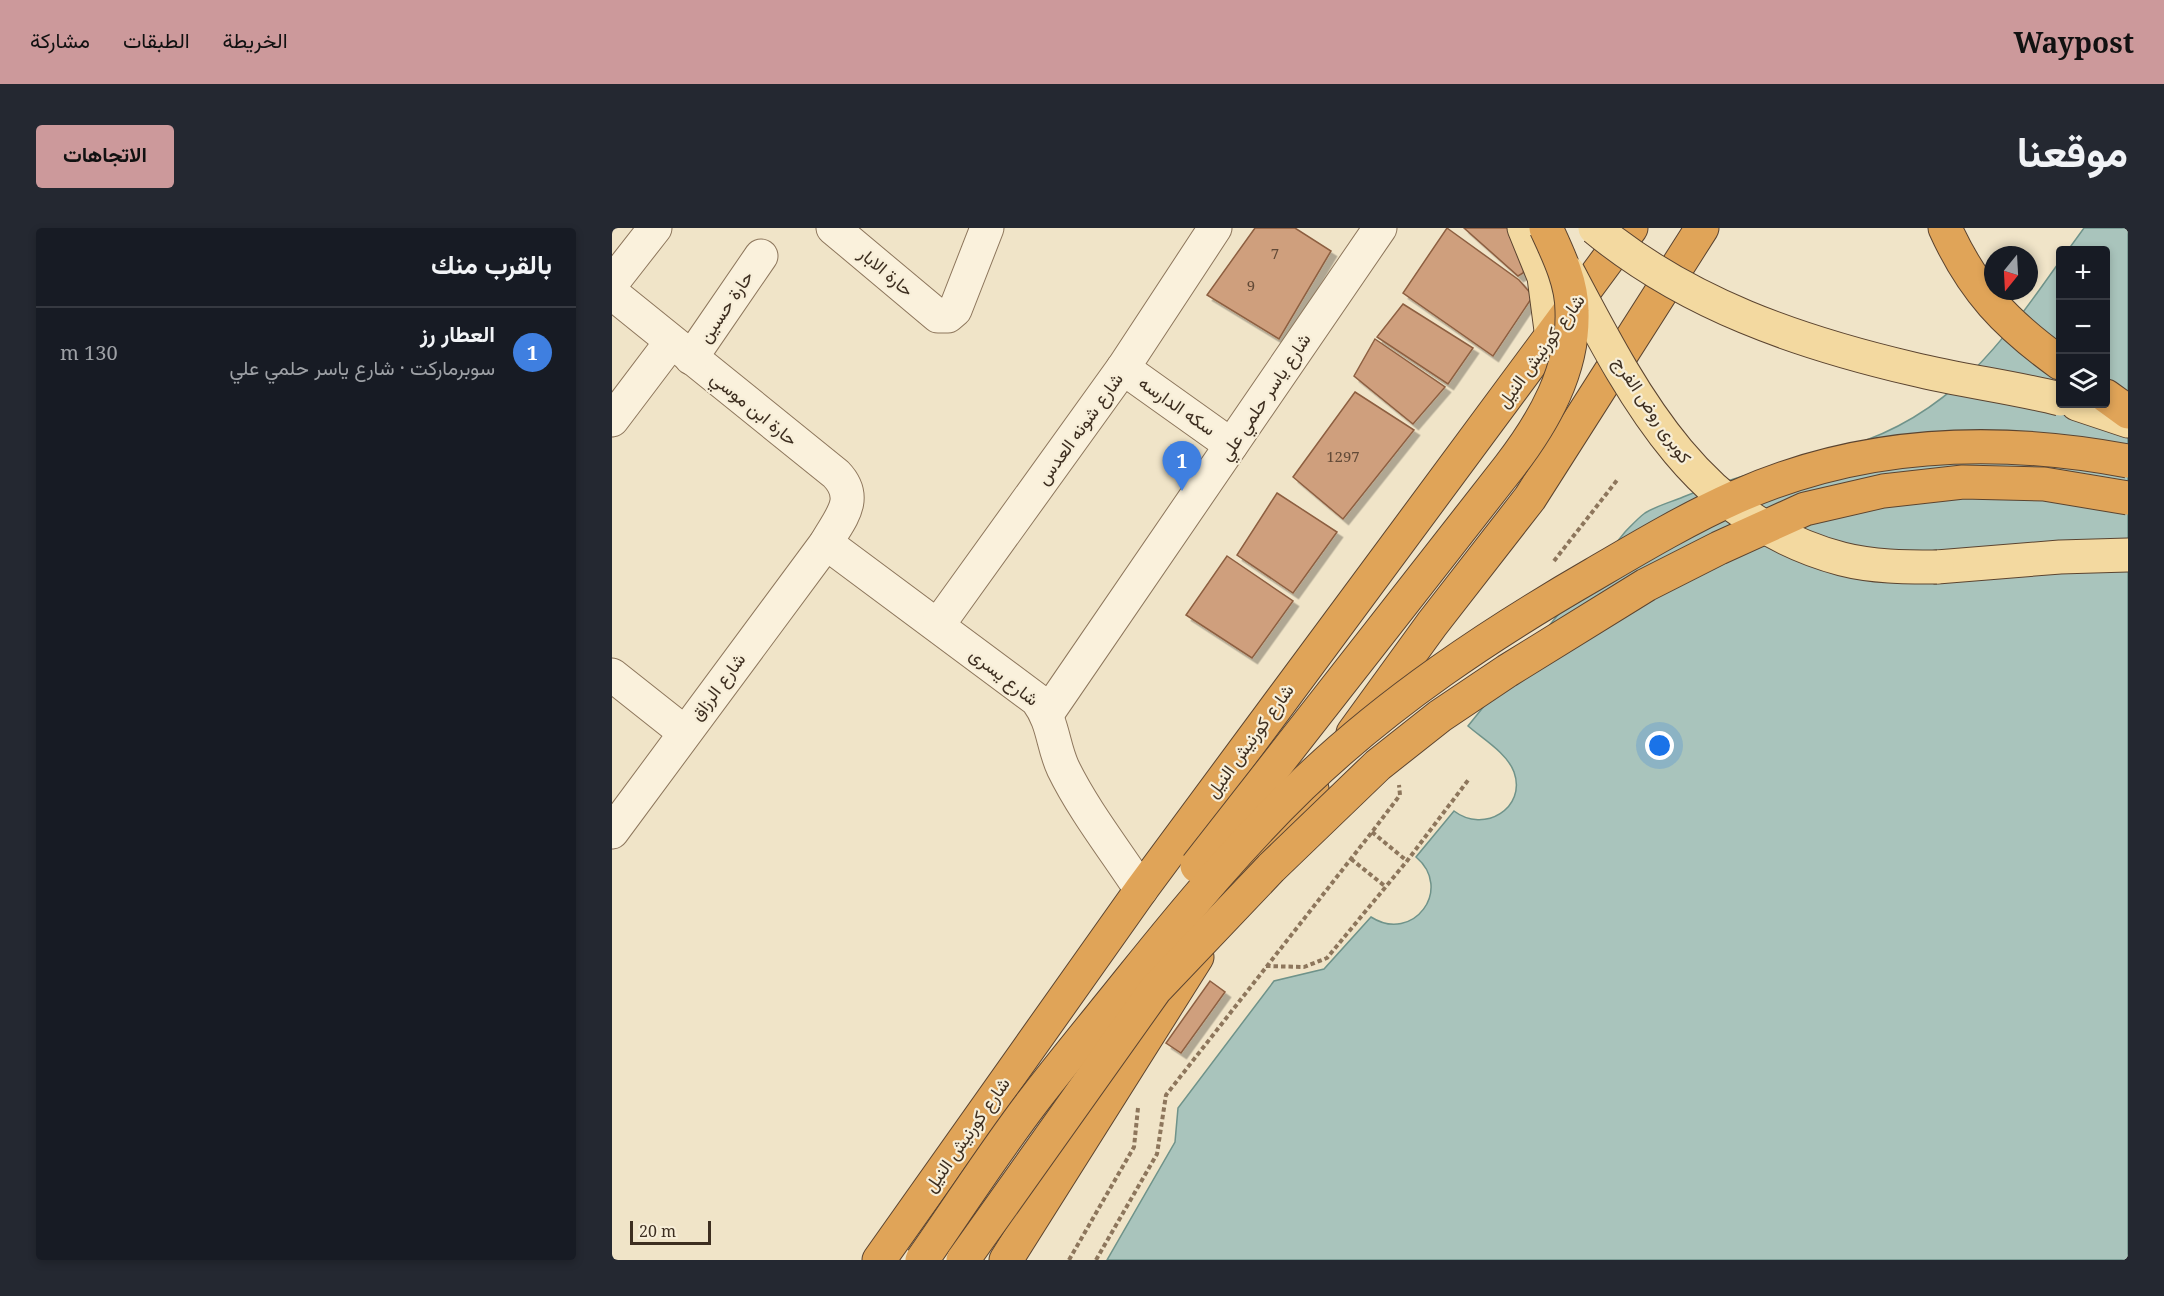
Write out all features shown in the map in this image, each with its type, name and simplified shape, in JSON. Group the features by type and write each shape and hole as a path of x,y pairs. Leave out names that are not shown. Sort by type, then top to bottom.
{"highway":[{"path":"1029,1221 1041,1158 1056,1106 1071,1062 1098,1008 1189,876 1509,467 1550,405 1563,369 1572,312 1563,265 1545,228"},
{"name":"شارع كورنيش النيل","path":"879,1260 1141,890 1324,641 1552,338 1631,228"},
{"path":"1006,1260 1254,868 1432,624 1530,498 1702,228"},
{"path":"1945,228 1959,259 1987,300 2023,336 2056,359"},
{"path":"2110,399 2128,412"},
{"path":"922,1260 1035,1099 1201,892 1251,836 1360,734 1492,636 1690,519 1737,496 1837,463 1889,451 2003,445 2074,451 2128,461"},
{"path":"963,1260 1155,990 1271,868 1378,765 1440,716 1507,670 1646,585 1719,548 1805,509 1884,490 1963,482 2044,484 2128,498"}],"main road":[{"path":"1524,228 1544,277 1552,338"},
{"name":"كوبرى روض الفرج","path":"1545,228 1621,367 1683,461 1717,495 1755,523 1797,545 1843,560 1890,567 1937,567 2060,556 2128,555"},
{"path":"1596,228 1659,275 1702,298 1796,337 1915,370 2056,398"},
{"path":"2090,408 2128,421"}],"street":[{"path":"612,283 655,228"},
{"name":"حارة الابار","path":"834,228 938,316 948,316 955,310 985,229"},
{"name":"شارع شونه العدس","path":"938,626 1123,368 1215,228"},
{"name":"شارع ياسر حلمي علي","path":"1047,714 1380,228"},
{"name":"حارة حسين","path":"613,417 681,350 761,256"},
{"name":"حارة ابن موسي","path":"612,294 845,484 849,497 845,510 826,543"},
{"name":"سكه الدارسه","path":"1123,368 1231,445"},
{"name":"شارع يسرى","path":"826,543 1037,700 1047,714 1062,766 1074,788 1141,890"},
{"name":"شارع الرزاق","path":"612,832 826,543"},
{"path":"612,675 684,732"}],"path":[{"path":"1554,562 1618,479"},
{"path":"1096,1260 1157,1154 1166,1095 1400,795 1398,776"},
{"path":"1266,966 1304,967 1320,962 1333,952 1407,861 1469,779"},
{"path":"1372,832 1407,861"},
{"path":"1351,859 1386,887"},
{"path":"1069,1260 1134,1147 1139,1105"}],"water":[{"path":"2084,228 2128,228 2128,1260 1107,1260 1175,1142 1178,1108 1274,981 1324,969 1371,917 1387,923 1401,924 1414,918 1424,909 1430,897 1431,884 1427,870 1416,857 1454,811 1478,820 1500,814 1509,806 1514,797 1516,785 1511,765 1494,747 1468,726 1625,532 1640,517 1659,506 1703,489 1849,446 1885,433 1917,416 1971,373 1995,347 2032,300 2038,300 2038,291 2056,266 2056,408 2110,408 2110,246 2071,246"}],"building":[{"path":"1255,228 1295,228 1331,251 1279,339 1207,295"},
{"path":"1447,228 1519,280 1533,296 1493,356 1403,293"},
{"path":"1464,228 1507,228 1527,258 1523,273 1518,276"},
{"path":"1403,304 1473,348 1448,384 1377,337"},
{"path":"1375,339 1445,387 1413,424 1354,376"},
{"path":"1355,392 1414,430 1343,519 1293,477"},
{"path":"1277,493 1337,532 1293,593 1237,555"},
{"path":"1227,556 1293,601 1252,658 1186,615"},
{"path":"1210,981 1225,992 1181,1053 1166,1043"}],"place":[{"name":"العطار رز","path":"1182,491"}]}
